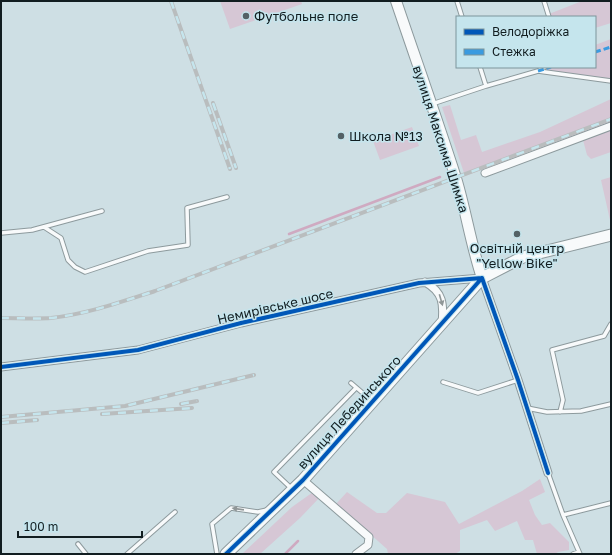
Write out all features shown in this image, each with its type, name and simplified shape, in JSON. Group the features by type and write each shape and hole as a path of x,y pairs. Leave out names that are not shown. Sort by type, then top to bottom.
{"main road":[{"name":"вулиця Максима Шимка","path":"396,1 456,178 467,216 475,256 482,278"},
{"name":"Немирівське шосе","path":"482,278 523,257 611,235"},
{"name":"вулиця Лебединського","path":"226,554 303,480 482,278"}],"street":[{"path":"485,173 611,126"},
{"name":"Немирівське шосе","path":"1,367 138,350 240,323 425,282 482,278"},
{"path":"482,278 518,380 548,473"},
{"path":"425,282 434,288 441,299 443,312 442,324"},
{"path":"303,480 369,537 368,544 356,554"}],"lane":[{"path":"457,1 462,16"},
{"path":"544,1 549,16"},
{"path":"480,68 486,86"},
{"path":"431,105 486,86 538,71 543,68"},
{"path":"538,71 611,81"},
{"path":"44,227 61,238 68,260 75,267 85,272 148,251 188,245 188,208 227,196"},
{"path":"1,233 32,230 102,210"},
{"path":"560,412 563,400 552,350 604,336 611,324"},
{"path":"443,382 478,393 518,380"},
{"path":"351,383 372,402"},
{"path":"293,490 274,472 356,388"},
{"path":"527,408 547,412 582,411 611,404"},
{"path":"548,473 563,516 579,553 572,554"},
{"path":"563,516 611,503"},
{"path":"217,554 212,524 231,508 258,512 276,507"},
{"path":"127,554 175,512"},
{"path":"78,544 86,554"}],"shaded area":[{"name":"Футбольне поле","path":"220,1 301,1 302,4 230,29"},
{"path":"582,1 611,1 611,23 596,28 596,16 549,16 549,14"},
{"path":"611,39 611,81 538,71 543,68 596,68 596,45"},
{"path":"611,99 611,122 465,176 442,107 450,105 461,140 476,135 482,152 540,132"},
{"path":"412,127 419,146 380,160 373,141"},
{"path":"611,129 611,152 591,159 587,155 583,140"},
{"path":"611,177 611,220 610,220 601,180"},
{"path":"540,479 545,492 529,500 535,515 542,525 550,523 569,542 569,550 555,554 537,554 533,540 525,540 517,521 495,531 487,520 460,530 460,551 455,554 388,554 387,549 336,504 347,492 377,513 386,513 407,493 445,502 459,524 522,491"},
{"path":"316,490 322,495 300,518 260,554 242,554 292,507"}],"waterway":[{"path":"289,234 440,177"},
{"path":"285,554 298,541"}],"railway":[{"path":"171,1 230,169"},
{"path":"213,103 236,168"},
{"path":"1,318 51,318 78,314 155,291 611,119"},
{"path":"1,417 125,406 254,375"},
{"path":"181,404 197,401"},
{"path":"102,414 192,408"},
{"path":"1,423 37,420"}],"marked path":[{"path":"596,52 611,47"},
{"path":"538,71 548,68"}],"cycle path":[{"path":"482,278 518,380 548,473"},
{"path":"1,367 138,350 241,323 419,283 482,278"},
{"path":"226,554 303,480 482,278"}],"place":[{"name":"Футбольне поле","path":"246,16"},
{"name":"Школа №13","path":"341,136"},
{"name":"Освітній центр \"Yellow Bike\"","path":"517,234"}]}
